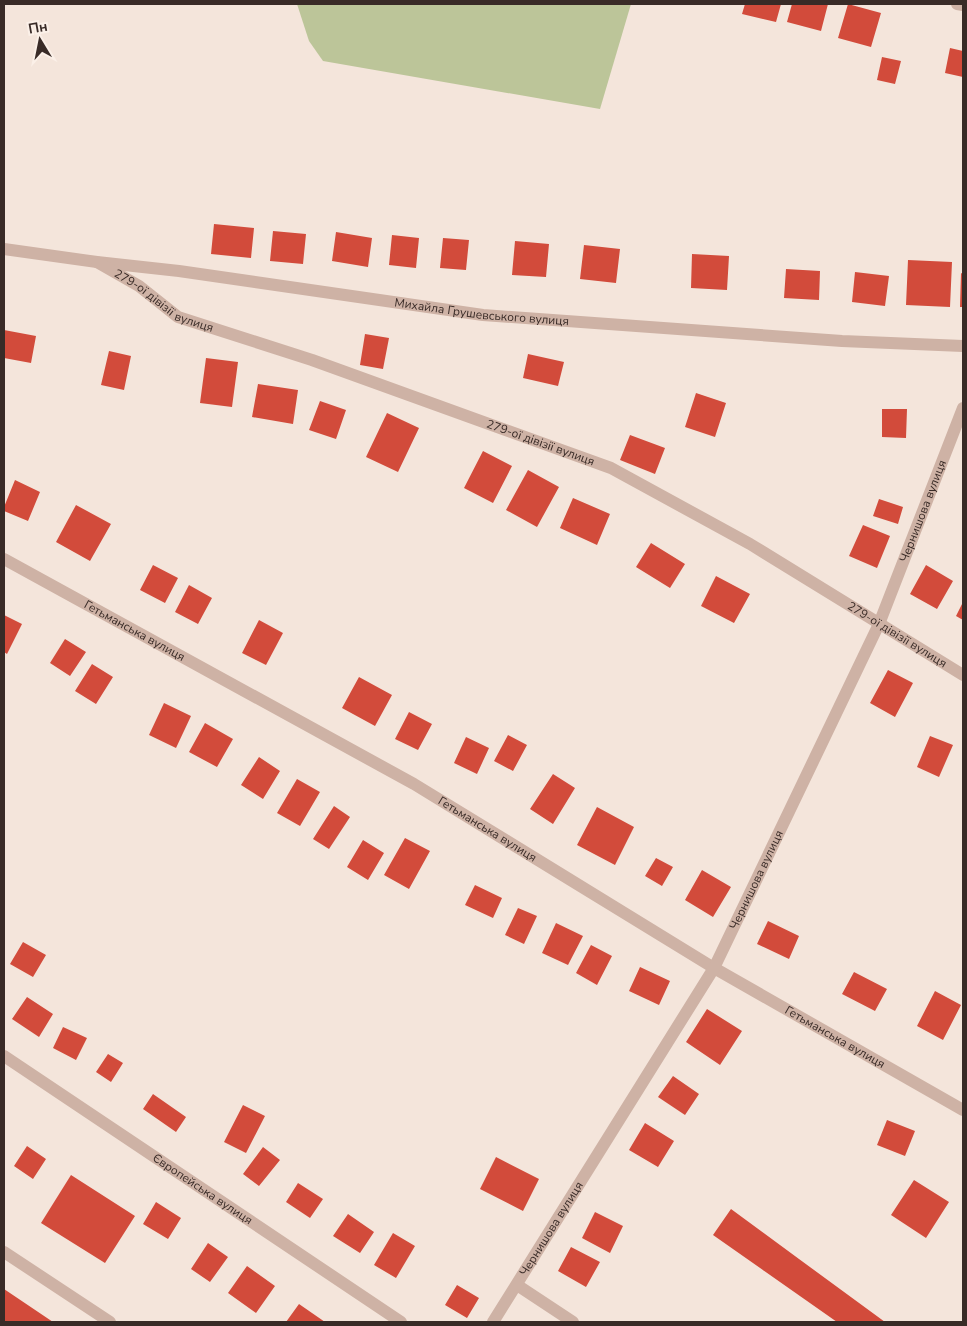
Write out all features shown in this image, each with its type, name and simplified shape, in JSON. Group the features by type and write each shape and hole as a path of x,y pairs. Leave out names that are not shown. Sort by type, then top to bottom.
{"street":[{"path":"957,4 963,6"},
{"name":"Михайла Грушевського вулиця","path":"4,248 483,315 842,341 963,346"},
{"name":"279-ої дівізії вулиця","path":"97,262 139,286 178,317 312,360 611,468 750,544 963,675"},
{"name":"Чернишова вулиця","path":"493,1322 714,968 879,624 963,408"},
{"name":"Гетьманська вулиця","path":"4,559 414,784 714,968 963,1110"},
{"name":"Європейська вулиця","path":"4,1056 401,1322"},
{"path":"4,1252 110,1322"},
{"path":"517,1284 573,1322"}],"green space":[{"path":"297,4 631,4 600,109 323,61 309,41"}],"building":[{"path":"745,4 781,4 776,22 742,14"},
{"path":"792,4 828,4 821,31 787,22"},
{"path":"848,4 881,13 871,47 838,38"},
{"path":"950,48 963,51 963,77 945,73"},
{"path":"882,57 901,61 895,84 877,80"},
{"path":"214,224 254,228 251,258 211,254"},
{"path":"273,231 306,234 303,264 270,261"},
{"path":"336,232 372,238 368,267 332,261"},
{"path":"392,235 419,238 416,268 389,265"},
{"path":"443,238 469,240 466,270 440,268"},
{"path":"515,241 549,244 546,277 512,275"},
{"path":"584,245 620,249 616,283 580,279"},
{"path":"692,254 729,256 727,290 691,288"},
{"path":"908,260 952,262 950,307 906,305"},
{"path":"786,269 820,271 819,300 784,298"},
{"path":"855,272 889,276 885,306 852,302"},
{"path":"961,273 963,274 963,307 960,307"},
{"path":"4,330 36,336 31,363 4,358"},
{"path":"365,334 389,338 383,369 360,365"},
{"path":"109,351 131,356 124,390 101,385"},
{"path":"528,354 564,362 558,386 523,378"},
{"path":"206,358 238,362 232,407 200,403"},
{"path":"258,384 298,390 293,424 252,417"},
{"path":"696,393 726,403 715,437 685,427"},
{"path":"320,401 346,410 336,439 309,430"},
{"path":"882,409 907,409 906,438 882,437"},
{"path":"387,413 419,428 398,472 366,457"},
{"path":"630,435 665,448 655,474 620,460"},
{"path":"483,451 512,466 493,503 464,488"},
{"path":"528,470 559,487 537,527 506,510"},
{"path":"15,480 40,492 28,521 4,511"},
{"path":"573,498 610,514 597,545 560,528"},
{"path":"879,499 903,507 898,524 873,516"},
{"path":"76,505 111,524 90,561 56,542"},
{"path":"863,525 890,536 877,568 849,556"},
{"path":"651,543 685,564 670,588 636,567"},
{"path":"153,565 178,578 165,603 140,590"},
{"path":"926,565 953,581 937,609 910,594"},
{"path":"716,576 750,594 734,623 701,606"},
{"path":"189,585 212,598 198,624 175,612"},
{"path":"963,602 963,620 956,616"},
{"path":"4,615 22,624 7,654 4,652"},
{"path":"259,620 283,633 266,665 242,653"},
{"path":"65,639 86,652 70,676 50,663"},
{"path":"92,664 113,677 96,704 75,691"},
{"path":"888,670 913,683 895,717 870,703"},
{"path":"359,677 392,695 375,726 342,708"},
{"path":"164,703 191,716 176,748 149,735"},
{"path":"409,712 432,724 418,750 395,739"},
{"path":"205,723 233,739 217,767 189,752"},
{"path":"508,735 527,745 513,771 494,761"},
{"path":"930,736 953,745 939,777 917,767"},
{"path":"466,737 489,748 477,774 454,763"},
{"path":"259,757 280,771 263,799 241,785"},
{"path":"553,774 575,788 553,824 530,809"},
{"path":"297,779 320,792 300,826 277,813"},
{"path":"334,806 350,817 329,849 313,839"},
{"path":"597,807 634,827 615,865 577,845"},
{"path":"405,838 430,851 409,889 384,875"},
{"path":"363,840 384,853 368,880 347,867"},
{"path":"656,858 673,867 662,886 645,876"},
{"path":"702,870 731,887 713,917 685,900"},
{"path":"475,885 502,898 493,918 465,905"},
{"path":"518,908 537,916 524,944 505,935"},
{"path":"768,921 799,936 789,959 757,944"},
{"path":"556,923 583,936 568,965 542,953"},
{"path":"23,942 46,955 33,977 10,964"},
{"path":"591,945 612,956 597,985 576,973"},
{"path":"640,967 670,981 659,1005 629,991"},
{"path":"854,972 887,989 875,1011 842,994"},
{"path":"935,991 961,1005 943,1040 917,1026"},
{"path":"27,997 53,1014 39,1037 12,1019"},
{"path":"707,1009 742,1031 720,1065 686,1042"},
{"path":"63,1027 87,1038 76,1060 53,1048"},
{"path":"108,1054 123,1063 111,1082 96,1072"},
{"path":"673,1076 699,1094 685,1115 658,1097"},
{"path":"153,1094 186,1117 176,1132 143,1109"},
{"path":"243,1105 265,1116 246,1153 224,1142"},
{"path":"887,1120 915,1131 905,1156 877,1145"},
{"path":"645,1123 674,1141 658,1167 629,1150"},
{"path":"27,1146 46,1159 33,1179 14,1166"},
{"path":"263,1147 280,1160 259,1186 243,1174"},
{"path":"496,1157 539,1179 523,1211 480,1189"},
{"path":"71,1175 135,1216 105,1263 41,1223"},
{"path":"914,1180 949,1202 926,1238 891,1215"},
{"path":"298,1183 323,1199 310,1218 286,1202"},
{"path":"156,1202 181,1218 168,1239 143,1224"},
{"path":"731,1209 885,1322 837,1322 713,1235"},
{"path":"595,1212 623,1226 610,1253 582,1238"},
{"path":"348,1214 374,1232 360,1253 333,1236"},
{"path":"393,1233 415,1246 396,1278 374,1265"},
{"path":"208,1243 228,1257 210,1282 191,1269"},
{"path":"571,1247 600,1262 586,1287 558,1271"},
{"path":"247,1266 275,1286 256,1313 228,1293"},
{"path":"457,1285 479,1298 467,1318 445,1305"},
{"path":"4,1289 53,1322 4,1322"},
{"path":"299,1304 325,1322 286,1322"}]}
